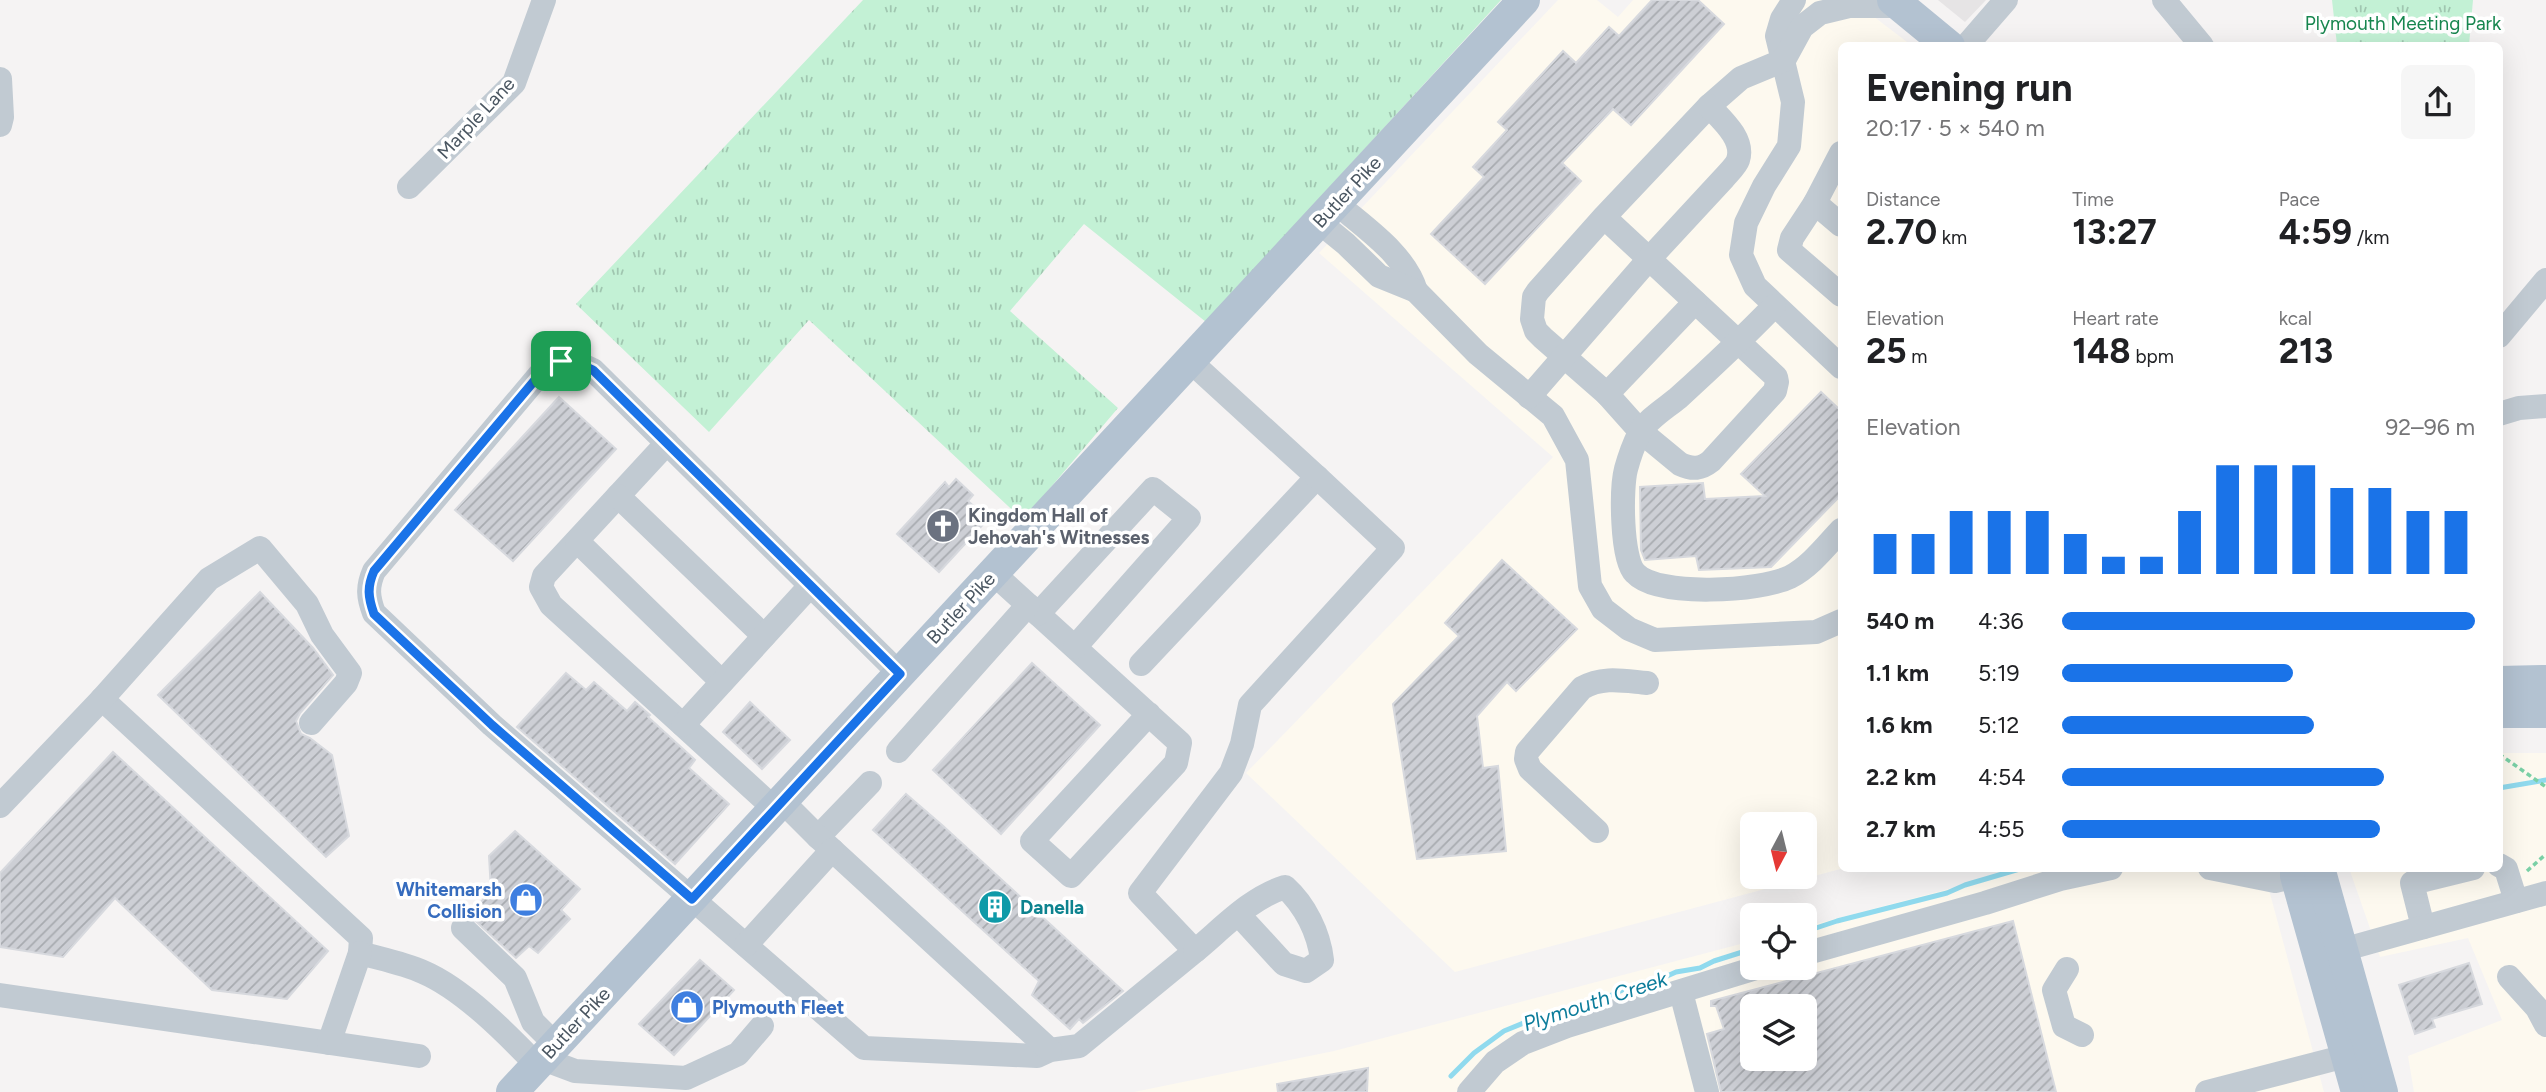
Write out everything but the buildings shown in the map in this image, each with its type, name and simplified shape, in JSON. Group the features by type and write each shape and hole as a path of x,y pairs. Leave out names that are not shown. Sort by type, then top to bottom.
{"main road":[{"name":"Butler Pike","path":"512,1092 1524,0"},
{"path":"1897,3 1944,42"},
{"path":"2503,682 2546,681"},
{"path":"2503,712 2546,712"},
{"path":"2304,872 2342,950 2382,1092"},
{"path":"2304,872 2357,1092"}],"street":[{"name":"Marple Lane","path":"409,187 514,83 544,0"},
{"path":"1794,0 1782,19 1777,36 1793,102 1789,146 1764,186 1746,223 1741,254 1755,286 1838,364"},
{"path":"1969,42 2006,0"},
{"path":"2164,0 2199,42"},
{"path":"1604,217 1776,377 1776,388 1702,468 1687,467 1640,431 1607,394 1536,331 1532,319 1534,297 1604,217 1709,106 1741,78 1784,60 1802,27 1820,13 1849,6 1897,3"},
{"path":"0,79 0,125"},
{"path":"1529,397 1563,355 1738,160 1739,145 1709,106"},
{"path":"1838,159 1815,203 1792,238 1789,250 1838,292"},
{"path":"1815,203 1838,222"},
{"path":"1327,213 1390,251 1411,276 1416,291 1478,354 1553,416 1577,460 1590,586 1603,609 1629,629 1656,640 1789,635 1816,632 1838,622"},
{"path":"2503,331 2546,279"},
{"path":"1607,394 1695,302"},
{"path":"1774,306 1738,343 1640,431 1626,469 1623,491 1628,561 1633,572 1644,581 1661,587 1729,588 1778,581 1791,576 1838,533"},
{"path":"900,674 593,370 578,363 561,361 546,367 374,571 368,585 374,614 492,725 864,1048 1037,1056 1050,1050 1079,1046 1239,915"},
{"path":"1190,361 1393,548 1250,705 1242,744 1231,773 1140,893 1195,951"},
{"path":"2503,413 2546,405"},
{"path":"667,443 544,576 541,587 545,597 683,725 825,843 1050,1050"},
{"path":"1141,664 1317,477"},
{"path":"898,751 1033,609 1153,489 1189,518 1075,648"},
{"path":"618,496 764,636"},
{"path":"576,541 722,682"},
{"path":"0,806 103,699 209,579 260,548 307,604 322,635 350,673 346,683 311,723"},
{"path":"993,573 1149,714 1180,743 1176,763 1071,876 1032,841 1149,714"},
{"path":"683,725 810,586"},
{"path":"1597,831 1530,769 1526,759 1527,752 1582,688 1594,681 1606,679 1647,683"},
{"path":"103,699 361,938 360,953 329,1043"},
{"path":"746,945 870,783"},
{"path":"2503,868 2506,869 2516,901"},
{"path":"1817,950 2060,879 2092,872"},
{"path":"2230,872 2275,881 2301,872"},
{"path":"2423,927 2412,883 2457,872"},
{"path":"2342,950 2546,893"},
{"path":"463,928 515,978 545,1056"},
{"path":"360,953 410,966 440,980 504,1031 545,1056 575,1070 686,1078 738,1054 762,1026"},
{"path":"2067,969 2054,990 2064,1026 2082,1035"},
{"path":"1469,1092 1495,1062 1523,1043 1567,1026 1740,973"},
{"path":"2509,976 2537,1008 2546,1025"},
{"path":"1681,992 1707,1092"},
{"path":"0,995 419,1056"},
{"path":"2207,1092 2347,1056"}],"path":[{"path":"2503,757 2546,787"}],"shaded area":[{"path":"1558,0 1597,0 1618,17 1633,0 1852,0 1907,42 1838,42 1838,870 1817,875 1817,812 1740,812 1740,889 1765,889 1455,972 1246,773 1553,457 1319,253"},
{"path":"1938,0 1986,0 1965,22"},
{"path":"2503,753 2546,753 2546,1092 2414,1092 2408,1056 2502,1020 2468,938 2380,957 2350,872 2503,872"},
{"path":"2013,872 2264,872 2324,1092 1134,1092 1334,1051 1740,944 1740,980 1817,980 1817,924"}],"green space":[{"path":"863,0 1501,0 1206,322 1084,224 1010,311 1118,408 1023,520 809,320 709,432 576,304"},
{"name":"Plymouth Meeting Park","path":"2332,0 2473,0 2469,42 2337,42"}],"waterway":[{"name":"Plymouth Creek","path":"2503,787 2546,780"},
{"name":"Plymouth Creek","path":"1817,928 1947,893 2009,872"},
{"name":"Plymouth Creek","path":"1451,1076 1474,1053 1504,1031 1536,1018 1596,1002 1627,988 1654,982 1676,972 1700,968 1740,953"}],"place":[{"name":"Kingdom Hall of Jehovah's Witnesses","path":"943,526"},
{"name":"Whitemarsh Collision","path":"526,900"},
{"name":"Danella","path":"995,907"},
{"name":"Plymouth Fleet","path":"687,1007"}],"route":[{"path":"561,361 578,363 593,370 900,674 692,899 492,725 374,614 369,599 368,585 374,571 546,367 561,361"}]}
